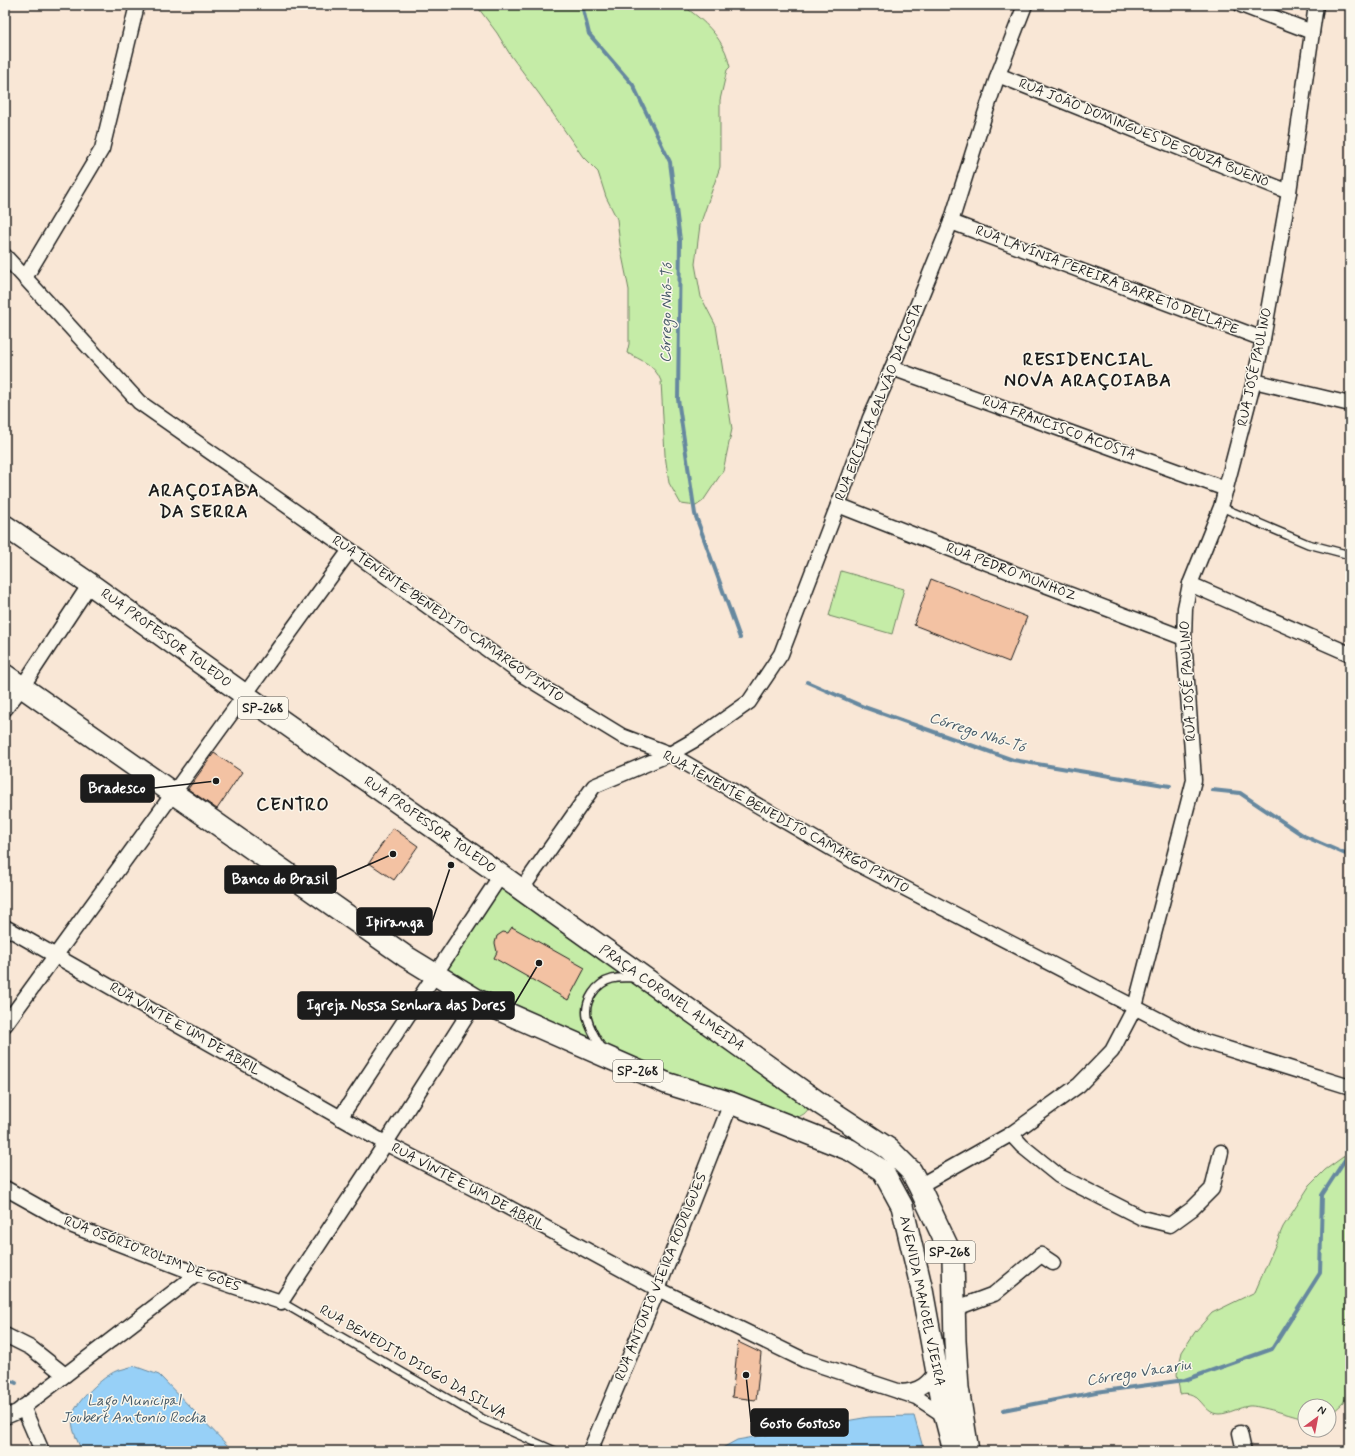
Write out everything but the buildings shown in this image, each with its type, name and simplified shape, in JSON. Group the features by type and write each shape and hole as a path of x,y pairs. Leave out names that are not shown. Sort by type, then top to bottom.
{"main road":[{"name":"RUA PROFESSOR TOLEDO","path":"5,526 90,584 521,890"},
{"name":"SP-268","path":"5,675 404,956 477,1000 666,1083 731,1103"},
{"name":"PRAÇA CORONEL ALMEIDA","path":"521,890 822,1105"},
{"name":"AVENIDA MANOEL VIEIRA","path":"731,1103 850,1150 883,1171 902,1206 922,1290 945,1416 954,1451"},
{"name":"AVENIDA MANOEL VIEIRA","path":"822,1105 890,1150 911,1171 953,1258 954,1341 958,1388 968,1451"},
{"path":"922,1290 930,1298 937,1302 943,1302 950,1298 953,1301"}],"street":[{"path":"25,278 102,149 137,5"},
{"name":"RUA ERCILIA GALVÃO DA COSTA","path":"521,890 594,786 670,754 698,738 749,702 781,654 870,418 892,368 951,222 998,75 1025,5"},
{"path":"1241,5 1312,32"},
{"name":"RUA JOSÉ PAULINO","path":"919,1186 1011,1134 1079,1085 1112,1051 1135,1007 1194,780 1184,638 1185,608 1190,584 1221,507 1254,381 1263,339 1289,192 1316,5"},
{"name":"RUA JOÃO DOMINGUES DE SOUZA BUENO","path":"998,75 1289,192"},
{"name":"RUA LAVÍNIA PEREIRA BARRETO DELLAPE","path":"951,222 1263,339"},
{"name":"RUA TENENTE BENEDITO CAMARGO PINTO","path":"5,256 139,402 350,550 524,676 622,736 670,754 856,863 1196,1039 1350,1087"},
{"name":"RUA FRANCISCO ACOSTA","path":"892,368 1226,489"},
{"path":"1254,381 1350,404"},
{"name":"RUA PEDRO MUNHOZ","path":"838,505 1184,638"},
{"path":"5,1025 350,550"},
{"path":"5,709 22,687 90,584"},
{"path":"1190,584 1350,654"},
{"path":"340,1118 501,875"},
{"name":"RUA VINTE E UM DE ABRIL","path":"5,927 56,954 386,1144 480,1192 658,1288 804,1360 916,1397 945,1416"},
{"path":"281,1302 386,1144 477,1000"},
{"name":"RUA ANTONIO VIEIRA RODRIGUES","path":"590,1451 658,1288 731,1103"},
{"path":"1011,1134 1022,1146 1058,1176 1142,1218 1170,1225 1192,1209 1212,1189 1221,1152"},
{"name":"RUA OSÓRIO ROLIM DE GOES","path":"5,1188 73,1226 197,1274 281,1302"},
{"path":"953,1301 994,1294 1041,1255 1053,1263"},
{"path":"5,1417 17,1412 197,1274"},
{"path":"5,1335 32,1348 65,1375"},
{"path":"900,1392 913,1391 927,1384 951,1349 954,1341"},
{"path":"23,1407 42,1451"},
{"path":"1240,1433 1244,1451"}],"lane":[{"path":"1221,507 1308,544 1350,555"},
{"path":"611,1060 591,1029 587,1016 588,1002 594,991 602,983 612,979 623,977 650,982"},
{"name":"RUA BENEDITO DIOGO DA SILVA","path":"281,1302 483,1419 555,1451"}],"green space":[{"path":"476,5 682,5 700,18 715,34 726,52 730,67 727,70 720,100 720,167 700,225 695,264 701,297 716,326 732,429 723,471 703,501 696,506 681,504 669,483 665,455 661,381 651,367 627,353 629,344 629,290 620,245 617,219 606,197 598,172 583,157"},
{"path":"841,571 904,589 892,634 829,616"},
{"path":"502,879 810,1104 806,1112 793,1118 720,1096 439,973"},
{"path":"1350,1152 1350,1389 1343,1403 1337,1409 1337,1398 1297,1398 1297,1417 1253,1406 1223,1414 1213,1413 1193,1395 1187,1393 1180,1394 1177,1374 1182,1352 1195,1332 1212,1313 1255,1292 1283,1227 1310,1185 1325,1170"}],"water":[{"name":"Lago Municipal Joubert Antonio Rocha","path":"134,1366 159,1375 233,1451 82,1451 72,1424 73,1415 79,1403 104,1378 116,1371"},
{"path":"914,1416 924,1451 717,1451 737,1440 869,1417"}],"waterway":[{"name":"Córrego Nhó-Tó","path":"582,5 589,34 633,85 670,162 680,240 678,399 695,514 740,638"},
{"name":"Córrego Nhó-Tó","path":"807,682 864,707 1013,760 1170,786"},
{"name":"Córrego Nhó-Tó","path":"1212,790 1240,793 1304,836 1350,856"},
{"name":"Córrego Vacariu","path":"1003,1410 1096,1392 1185,1380 1272,1349 1320,1273 1322,1195 1350,1152"},
{"name":"Córrego Vacariu","path":"5,1378 16,1383"}],"place":[{"name":"Bradesco","path":"216,781"},
{"name":"Banco do Brasil","path":"393,854"},
{"name":"Ipiranga","path":"451,865"},
{"name":"Igreja Nossa Senhora das Dores","path":"539,963"},
{"name":"Gosto Gostoso","path":"746,1375"}],"district":[{"name":"RESIDENCIAL NOVA ARAÇOIABA","path":"1088,370"},
{"name":"ARAÇOIABA DA SERRA","path":"204,501"},
{"name":"CENTRO","path":"293,805"}]}
